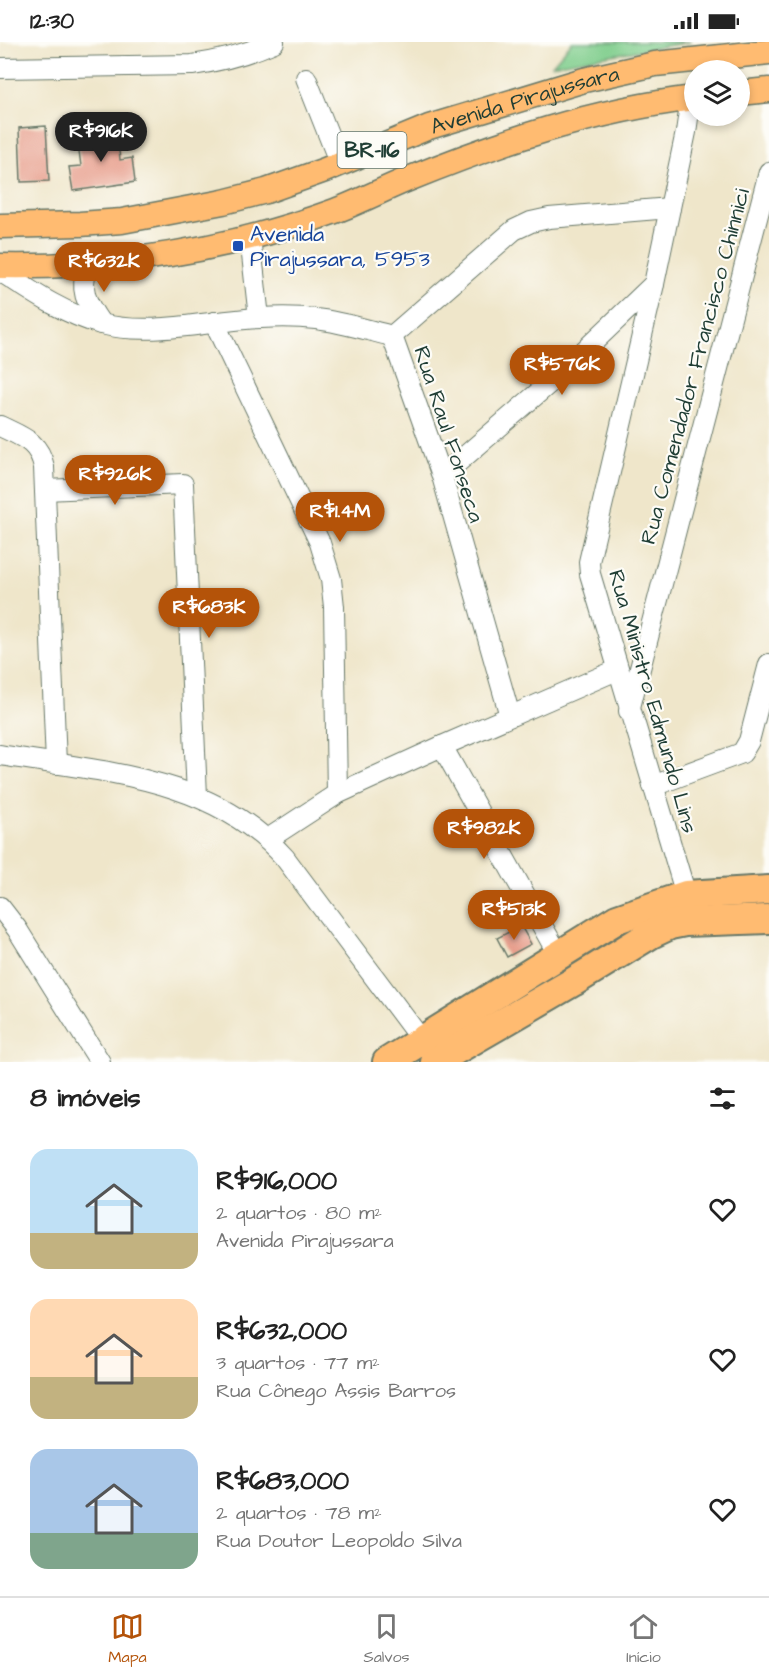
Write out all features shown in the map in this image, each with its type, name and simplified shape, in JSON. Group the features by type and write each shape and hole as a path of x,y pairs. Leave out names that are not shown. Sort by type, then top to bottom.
{"highway":[{"path":"431,1055 559,956 617,920 686,895 769,890"},
{"path":"387,1062 431,1055 573,982 651,934 670,925 685,922 769,919"}],"main road":[{"name":"BR-116","path":"744,48 769,52"},
{"name":"Avenida Pirajussara","path":"0,226 122,221 178,212 266,190 340,164 429,127 584,80 744,48"},
{"path":"491,147 485,144 478,134 485,120 529,106 544,99 555,89"},
{"path":"750,92 769,90"},
{"name":"Avenida Pirajussara","path":"0,266 88,264 163,256 250,237 337,210 406,180 547,128 623,109 684,99"},
{"path":"406,180 420,166 437,159 444,151 445,142 437,132 429,127"}],"street":[{"path":"0,68 192,65 219,62 274,42"},
{"path":"306,78 340,164"},
{"name":"Rua Ministro Edmundo Lins","path":"686,895 629,711 590,574 589,562 654,284 687,126"},
{"name":"Rua Comendador Francisco Chinnici","path":"629,711 769,172"},
{"name":"Rua Raul Fonseca","path":"510,716 441,476 392,336 483,255 522,226 549,218 669,208"},
{"path":"250,237 259,318"},
{"path":"88,264 84,276 84,293 101,324"},
{"path":"0,271 43,299 101,324 121,327 155,327 259,318 317,319 392,336"},
{"path":"441,476 560,374 654,284"},
{"path":"214,322 320,543 327,563 334,607 337,794"},
{"path":"0,426 28,440 42,455 56,764"},
{"path":"45,490 183,484 197,796"},
{"path":"653,786 742,753 749,741 769,664"},
{"path":"268,839 337,794 618,670"},
{"path":"442,746 559,956"},
{"path":"0,755 132,775 197,796 238,818 268,839 285,858 431,1055"},
{"path":"0,907 17,929 100,1062"}],"green space":[{"path":"572,42 691,42 552,65"}],"building":[{"path":"46,126 49,181 21,182 19,128"},
{"path":"117,132 120,160 132,158 135,182 73,191 69,167 81,166 77,137"},
{"path":"521,926 531,944 507,957 497,938"}],"place":[{"name":"Avenida Pirajussara, 5953","path":"238,246"}]}
